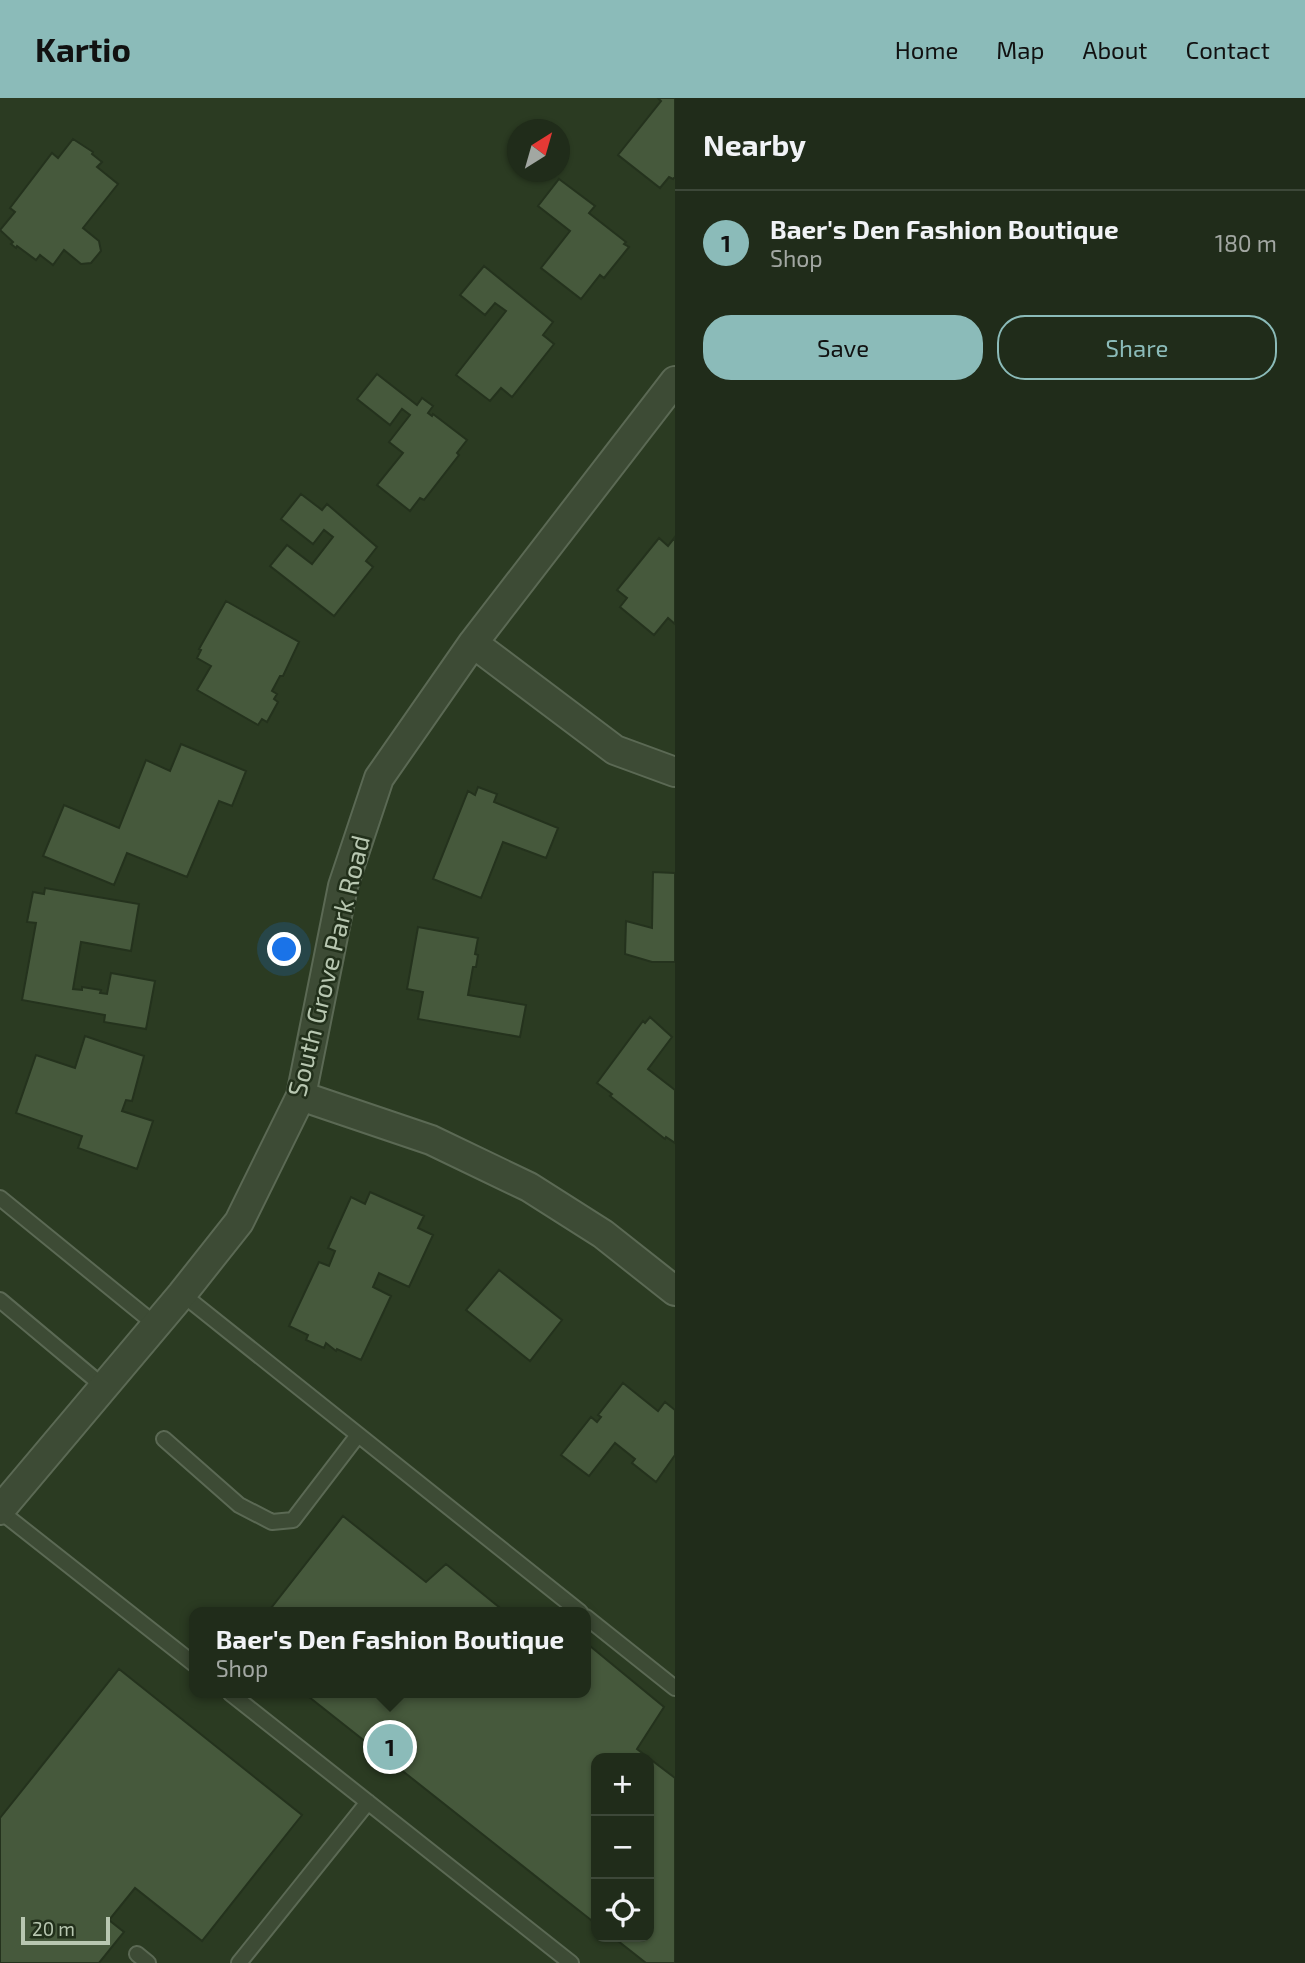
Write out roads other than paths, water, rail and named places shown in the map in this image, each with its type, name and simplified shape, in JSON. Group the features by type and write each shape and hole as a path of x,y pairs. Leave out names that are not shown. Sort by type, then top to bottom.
{"street":[{"name":"South Grove Park Road","path":"0,1510 182,1294 239,1222 301,1096 343,886 379,778 472,643 675,382"},
{"path":"472,643 615,750 675,772"},
{"path":"301,1096 430,1140 529,1187 603,1234 675,1291"}],"lane":[{"path":"0,1198 156,1325"},
{"path":"182,1294 574,1607"},
{"path":"0,1300 104,1387"},
{"path":"164,1439 239,1505 272,1522 293,1521 358,1435"},
{"path":"0,1510 189,1660"},
{"path":"591,1621 675,1688"},
{"path":"236,1698 571,1963"},
{"path":"239,1963 368,1802"}],"place":[{"name":"Baer's Den Fashion Boutique","path":"390,1747"}]}
